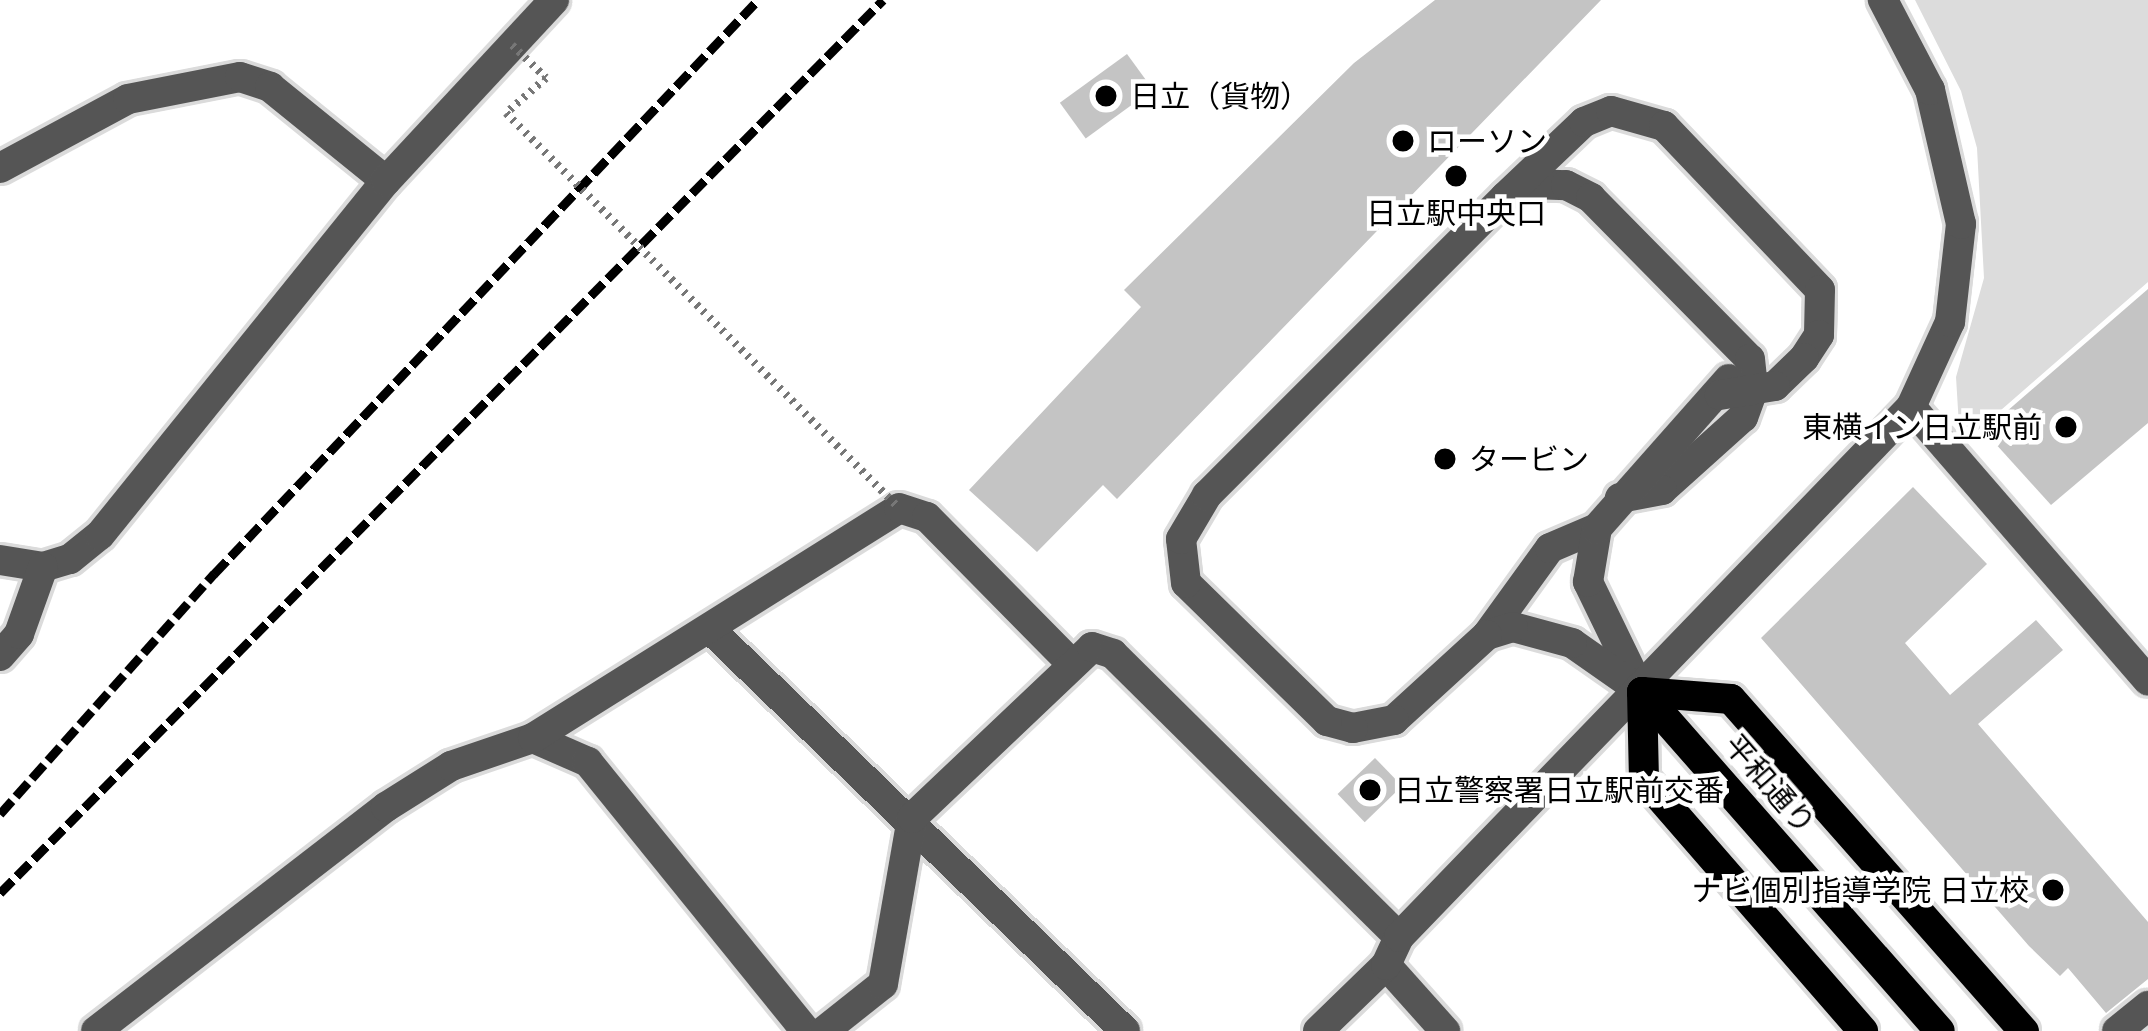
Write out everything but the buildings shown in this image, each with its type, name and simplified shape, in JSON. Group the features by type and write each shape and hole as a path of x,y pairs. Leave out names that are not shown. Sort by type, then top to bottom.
{"main road":[{"path":"1863,1031 1643,779 1642,692 1731,699 2024,1031"},
{"name":"平和通り","path":"1642,692 1940,1031"}],"street":[{"path":"0,560 43,567 70,559 100,535 386,181 554,0"},
{"path":"1318,1031 1911,407 1950,322 1961,224 1930,90 1883,0"},
{"path":"0,168 128,99 240,77 270,87 386,181"},
{"path":"1597,528 1550,548 1486,635 1394,720 1353,728 1311,708 1186,583 1178,562 1181,539 1207,495 1505,197 1584,122 1611,111 1664,126 1820,290 1819,335 1804,358 1774,386 1720,395"},
{"path":"1505,197 1533,184 1565,185 1591,198 1725,327 1750,358 1753,391 1743,417 1662,490 1620,498"},
{"path":"1642,692 1588,582 1597,528 1720,395 1731,374 1725,327"},
{"path":"1911,407 2148,681"},
{"path":"95,1031 386,807 451,766 533,738 712,631 899,508 927,518 1070,662"},
{"path":"0,656 19,634 43,567"},
{"path":"1486,635 1513,627 1545,633 1642,692"},
{"path":"712,631 912,818 1125,1031"},
{"path":"824,1031 883,984 912,818 1070,662 1092,647 1113,654 1392,951 1445,1031"},
{"path":"533,738 588,761 806,1031"},
{"path":"2117,1031 2148,1006"}],"path":[{"path":"512,45 546,78 506,112 899,508"}],"shaded area":[{"path":"1915,0 2148,0 2148,282 1969,438 1959,426 1956,377 1984,278 1977,148 1961,91"}],"railway":[{"path":"0,814 214,574 758,0"},
{"path":"0,893 883,0"}],"place":[{"name":"日立（貨物）","path":"1106,96"},
{"name":"ローソン","path":"1403,141"},
{"name":"日立駅中央口","path":"1456,176"},
{"name":"東横イン日立駅前","path":"2066,427"},
{"name":"タービン","path":"1445,459"},
{"name":"日立警察署日立駅前交番","path":"1370,790"},
{"name":"ナビ個別指導学院 日立校","path":"2053,890"}]}
